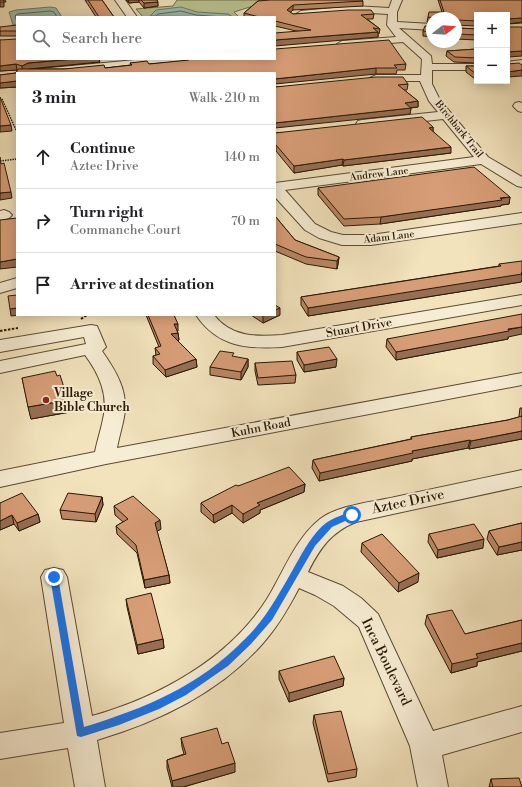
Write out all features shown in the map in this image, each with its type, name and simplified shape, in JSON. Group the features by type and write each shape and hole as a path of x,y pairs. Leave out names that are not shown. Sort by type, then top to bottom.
{"street":[{"path":"120,0 131,16"},
{"path":"292,14 395,5 392,25 426,27"},
{"name":"Birchbark Trail","path":"392,25 428,60 426,84 430,92 446,115 483,160 522,183"},
{"path":"329,45 404,38"},
{"path":"39,72 164,60"},
{"path":"510,65 522,63"},
{"path":"368,79 389,78 427,72 474,67"},
{"path":"352,125 446,115"},
{"name":"Andrew Lane","path":"276,188 483,160"},
{"name":"Adam Lane","path":"276,189 310,227 325,236 342,240 371,240 522,218"},
{"path":"0,288 16,283"},
{"name":"Stuart Drive","path":"207,316 214,327 234,339 266,342 282,341 522,300"},
{"path":"0,346 91,330 97,347 0,367"},
{"path":"90,349 113,384 115,399 114,415 106,447 106,457"},
{"name":"Kuhn Road","path":"0,479 106,457 522,379"},
{"name":"Aztec Drive","path":"0,746 40,741 81,733 119,721 156,706 183,692 224,664 248,642 268,618 312,544 329,525 352,515 522,478"},
{"path":"54,577 90,787"},
{"name":"Inca Boulevard","path":"293,577 314,582 344,598 369,620 425,746 433,787"},
{"path":"425,746 522,719"}],"path":[{"path":"2,99 16,130"},
{"path":"4,115 9,114"},
{"path":"0,161 16,159"}],"green space":[{"path":"177,0 272,0 234,12 238,16 142,16 136,9 173,6"}],"water":[{"path":"50,7 56,8 61,16 16,16 16,26 13,25 9,12"},
{"path":"181,7 197,12 228,14 231,16 150,16 156,10"}],"building":[{"path":"88,0 102,0 113,16 98,16"},
{"path":"141,0 157,0 158,2 144,3"},
{"path":"362,0 363,1 293,5 287,10 293,14 371,10 374,14 361,15 380,29 373,28 378,32 276,40 276,33 311,30 276,21 276,16 255,16 244,13 258,1"},
{"path":"440,0 522,0 522,18 510,19 510,12 474,12 474,21 462,20 462,12 444,12"},
{"path":"16,25 16,31 0,31 0,27"},
{"path":"425,26 426,26 426,31 423,31"},
{"path":"510,27 522,27 522,51 510,52"},
{"path":"462,28 474,29 474,35 462,34"},
{"path":"16,39 16,60 62,60 28,63 22,66 16,64 0,66 0,40"},
{"path":"389,40 406,64 394,65 397,68 376,68 276,79 276,72 16,72 18,69 64,69 104,65 105,68 132,65 130,63 147,61 149,64 189,60 276,60 276,49"},
{"path":"474,49 474,58 455,57 447,51"},
{"path":"519,63 522,65 522,70 510,72 510,64"},
{"path":"466,66 474,66 474,72"},
{"path":"16,73 16,81 0,83 0,75"},
{"path":"376,77 403,77 408,84 398,85 418,101 405,103 411,108 276,123 276,87"},
{"path":"0,97 11,125 0,126"},
{"path":"422,117 433,127 429,128 451,147 294,166 276,145 276,133"},
{"path":"0,157 1,164 4,163 11,192 0,193"},
{"path":"474,167 510,197 500,198 502,200 381,217 344,219 318,188"},
{"path":"276,217 295,240 339,257 337,261 306,257 276,244"},
{"path":"16,218 16,259 0,262 0,220"},
{"path":"522,261 522,274 308,308 301,297 501,266 499,264"},
{"path":"16,295 16,308 10,309 8,296"},
{"path":"522,314 522,327 508,329 509,331 396,352 387,339"},
{"path":"148,316 174,316 178,324 174,324 178,333 171,334 196,359 165,370 153,356 160,354 155,348 161,346"},
{"path":"329,347 337,359 304,365 297,352"},
{"path":"220,351 234,353 232,356 248,359 241,372 210,367"},
{"path":"292,361 296,375 258,378 255,363"},
{"path":"55,371 57,376 60,375 68,400 28,407 22,378"},
{"path":"522,416 522,431 412,451 413,453 320,473 313,460 412,439 411,437 508,420"},
{"path":"289,467 305,484 257,503 260,505 243,514 232,505 213,515 201,503 236,485 238,486"},
{"path":"22,493 38,514 17,523 12,515 0,521 0,503"},
{"path":"68,493 102,497 95,514 60,510"},
{"path":"133,496 160,520 155,523 169,575 144,580 136,545 116,526 128,519 114,506"},
{"path":"522,523 522,542 499,547 489,531"},
{"path":"474,524 484,539 438,550 429,534"},
{"path":"382,534 419,573 399,583 362,543"},
{"path":"151,593 163,639 137,645 126,599"},
{"path":"452,610 465,634 522,620 522,643 476,654 478,658 452,664 427,615"},
{"path":"334,656 344,678 289,693 279,671"},
{"path":"341,711 357,769 328,774 314,715"},
{"path":"217,728 222,744 228,742 235,763 172,781 167,760 186,754 181,738"},
{"path":"519,778 522,787 493,787 491,779"}],"place":[{"name":"Village Bible Church","path":"46,400"}],"route":[{"path":"54,577 81,733 119,721 156,706 183,692 224,664 248,642 268,618 312,544 329,525 352,515"}]}
